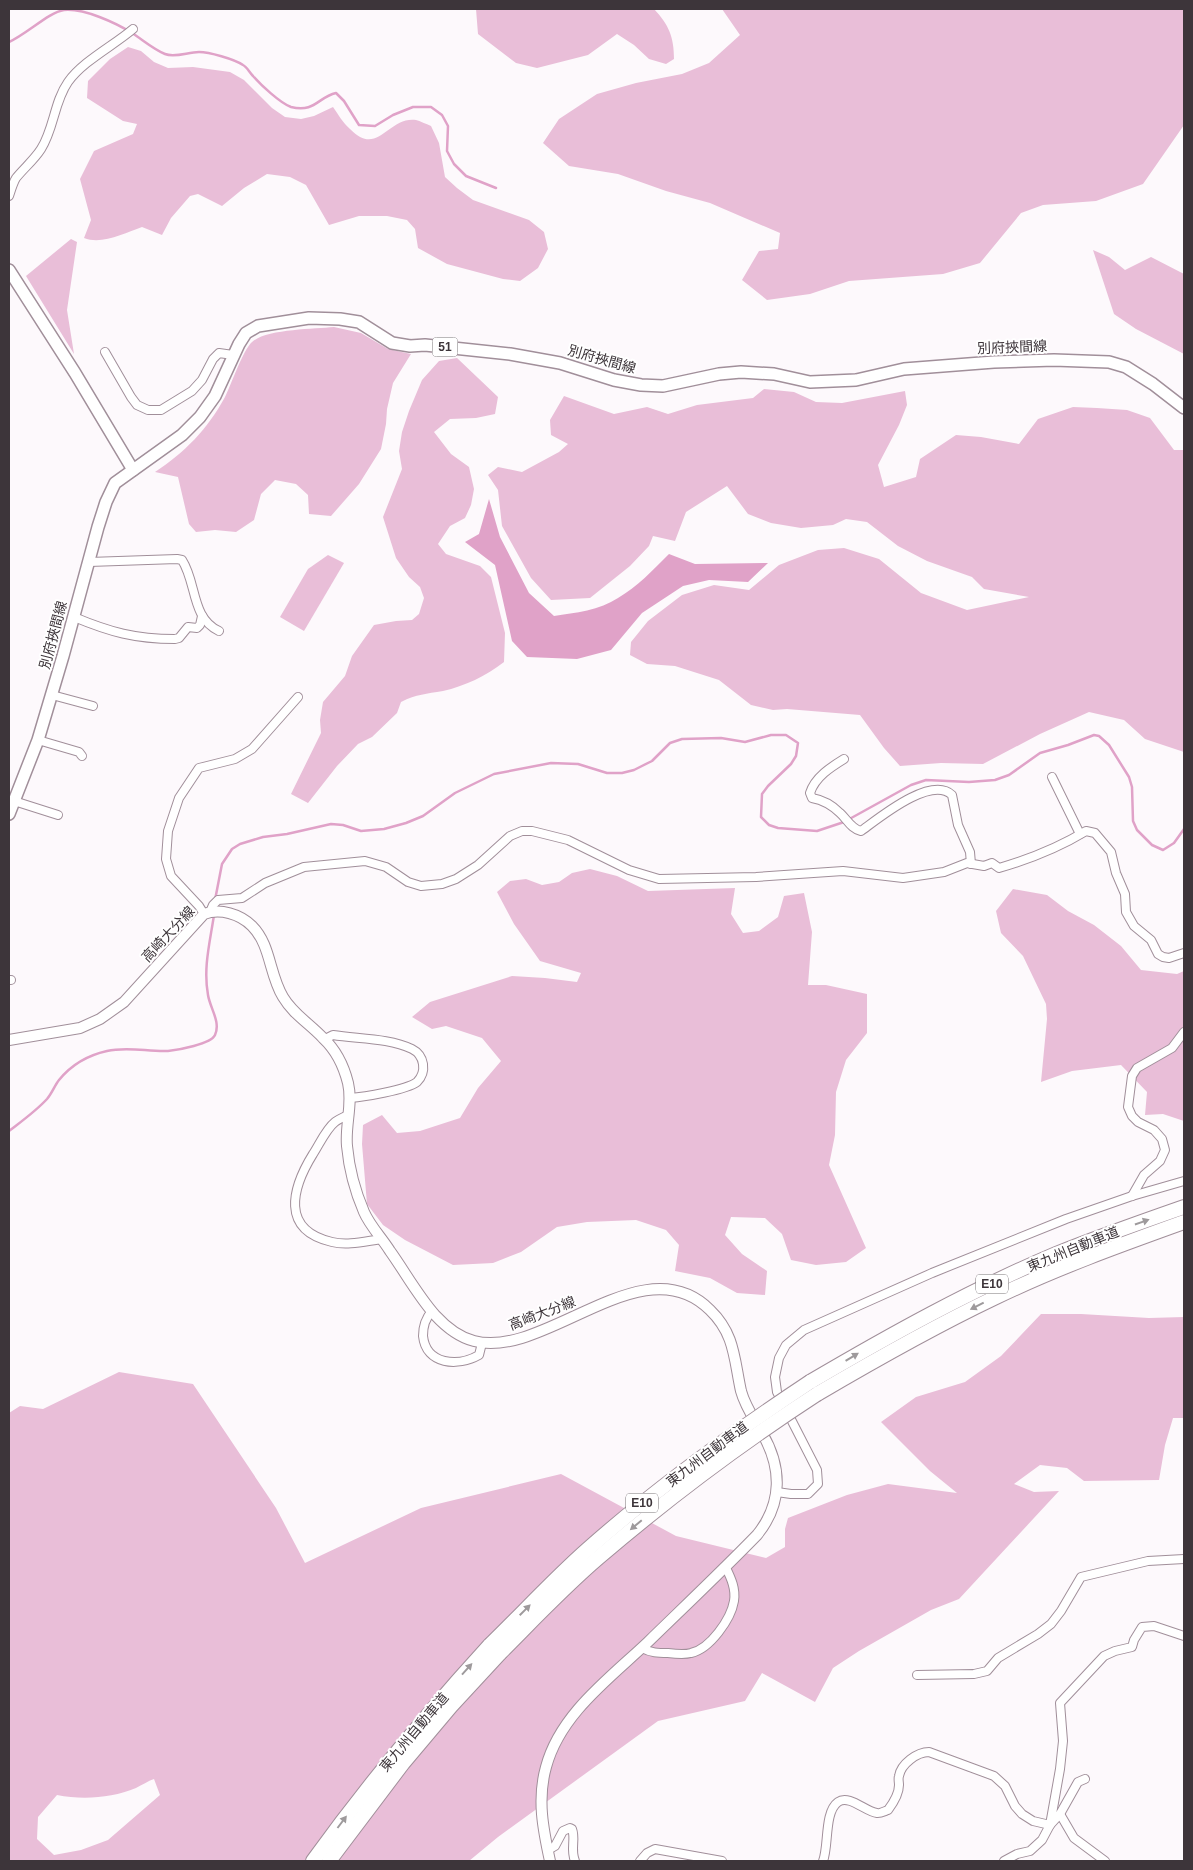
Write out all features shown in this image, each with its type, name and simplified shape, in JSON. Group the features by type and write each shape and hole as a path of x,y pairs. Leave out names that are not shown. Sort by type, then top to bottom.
{"highway":[{"name":"東九州自動車道","path":"313,1861 396,1752 441,1698 596,1559 647,1516 814,1388 915,1322 994,1283 1055,1255 1184,1207"},
{"name":"東九州自動車道","path":"814,1388 994,1298 1064,1266 1184,1222"},
{"name":"東九州自動車道","path":"329,1861 403,1763 451,1706 495,1649"}],"main road":[{"path":"9,270 75,372 133,470"},
{"name":"別府挾間線","path":"9,814 38,740 98,527 115,483 182,435 200,417 215,396 233,355 246,334 258,326 309,318 360,322 392,343 410,346 425,344 510,354 560,363 614,380 641,386 663,386 719,374 742,372 774,374 810,382 856,380 904,368 1054,360 1109,362 1126,367 1153,384 1184,408"},
{"name":"高崎大分線","path":"9,1040 80,1028 100,1020 124,1002 207,913 226,912 235,915 250,924 263,939 273,975 282,996 293,1010 325,1039 338,1057 348,1083 350,1098 347,1145 351,1172 366,1215 432,1311 454,1332 472,1341 482,1343 517,1339 621,1296 645,1289 681,1292 698,1300 716,1317 730,1339 746,1405 772,1452 777,1472 777,1492 773,1508 762,1529 726,1568 581,1706 554,1743 546,1766 541,1801 550,1861"}],"street":[{"path":"9,196 16,179 28,167 41,149 52,129 55,114 68,83 83,67 133,29"},
{"path":"105,352 131,397 137,405 148,410 161,410 192,392 202,380 212,359 219,353 233,355"},
{"path":"89,562 176,558 182,560 202,616 207,624 219,632"},
{"path":"74,617 121,634 175,639 179,638 188,627 197,628 200,625 202,616"},
{"path":"52,695 93,706"},
{"path":"298,697 252,749 235,759 199,768 179,798 168,831 166,859 168,868 176,883 207,913 218,900 242,898 265,883 304,867 365,861 386,867 408,882 421,886 442,884 456,879 478,865 510,836 522,831 532,831 568,840 629,870 659,879 756,877 843,871 903,878 944,872 967,863 984,866 992,863 999,868 1063,845 1086,831 1095,833 1111,852 1116,873 1125,894 1126,912 1134,926 1151,940 1158,954 1170,958 1184,953"},
{"path":"38,740 79,752 82,756"},
{"path":"844,759 815,783 810,793 812,798 830,804 854,829 861,831 889,811 922,792 944,790 952,795 958,825 970,852 971,864"},
{"path":"1052,778 1080,834"},
{"path":"14,801 58,815"},
{"path":"1132,1196 1144,1175 1160,1161 1165,1150 1162,1139 1154,1130 1138,1122 1132,1116 1128,1107 1132,1076 1137,1068 1172,1048 1184,1032"},
{"path":"325,1039 333,1035 396,1044 414,1050 420,1056 423,1063 423,1074 417,1081 407,1086 372,1095 350,1098"},
{"path":"348,1115 334,1123 298,1182 294,1199 298,1218 307,1232 332,1242 359,1243 382,1239"},
{"path":"777,1492 808,1494 818,1484 818,1470 777,1392 775,1377 779,1358 786,1345 804,1330 932,1272 1066,1219 1132,1196 1184,1181"},
{"path":"432,1311 423,1326 426,1348 431,1356 440,1360 461,1361 479,1355 482,1343"},
{"path":"917,1675 974,1674 987,1671 998,1658 1051,1624 1081,1577 1148,1561 1184,1559"},
{"path":"642,1648 656,1653 685,1654 698,1651 711,1641 729,1614 734,1601 732,1578 726,1568"},
{"path":"1004,1861 1018,1854 1030,1851 1042,1840 1050,1824 1063,1741 1060,1703 1104,1656 1115,1651 1132,1648 1134,1640 1142,1627 1154,1626 1184,1636"},
{"path":"823,1861 827,1848 829,1817 834,1806 839,1801 844,1800 876,1813 888,1810 900,1787 899,1776 902,1770 908,1762 923,1752 928,1752 994,1776 1005,1786 1015,1806 1022,1814 1033,1821 1050,1824"},
{"path":"1050,1824 1060,1814 1078,1782 1085,1778"},
{"path":"1060,1814 1074,1838 1106,1861"},
{"path":"548,1850 555,1846 563,1831 570,1828 574,1833 572,1849 575,1861"},
{"path":"640,1861 647,1852 655,1849 722,1861"}],"shaded area":[{"path":"476,9 654,9 670,32 674,59 666,64 649,59 634,45 617,34 588,55 537,68 516,63 478,34"},
{"path":"722,9 1184,9 1184,125 1143,184 1096,201 1043,205 1021,213 980,263 943,274 849,281 810,294 767,300 742,280 759,251 778,249 780,233 710,203 666,191 618,174 569,166 543,143 559,119 597,94 636,83 682,74 709,63 740,35"},
{"path":"128,47 141,51 154,62 168,68 193,67 230,72 244,80 272,108 285,117 301,119 314,116 333,107 350,129 360,137 376,138 406,120 416,120 431,126 439,143 445,177 473,200 529,220 544,232 548,249 538,268 520,281 503,279 447,264 418,248 415,229 407,220 387,216 359,216 329,225 306,185 290,177 267,174 244,188 222,206 198,194 190,196 171,218 162,235 142,227 106,239 91,240 84,238 91,220 80,179 94,151 133,134 137,124 123,121 87,98 88,81 110,59"},
{"path":"71,239 77,242 67,310 74,354 26,276"},
{"path":"1093,250 1109,257 1125,270 1151,257 1184,274 1184,354 1136,329 1114,314"},
{"path":"334,327 361,333 388,349 411,354 393,383 381,449 359,484 331,516 309,514 308,495 296,484 275,480 261,494 254,520 236,532 215,530 196,532 189,524 178,477 155,472 186,448 211,420 225,397 241,360 252,342 268,334"},
{"path":"457,358 498,397 495,414 476,418 450,419 434,432 451,454 469,467 474,489 471,505 465,518 450,526 438,544 446,554 480,566 491,577 505,633 504,662 483,676 467,683 401,702 397,713 372,737 358,744 337,766 308,803 291,794 321,733 320,720 323,702 345,676 352,656 374,625 412,620 419,614 424,598 420,587 409,577 396,558 383,517 402,469 399,451 402,432 422,380 439,361"},
{"path":"764,389 794,392 816,402 842,403 905,391 907,405 899,425 878,465 884,487 916,477 920,459 956,435 981,437 1019,444 1038,419 1073,407 1127,410 1150,418 1174,450 1184,450 1184,752 1145,739 1124,720 1089,712 1040,734 983,764 941,763 900,766 860,715 787,709 773,710 751,705 719,680 675,666 647,664 630,655 631,642 648,621 682,595 714,585 749,590 779,565 818,550 844,548 879,559 921,593 967,610 1029,597 984,589 972,577 927,561 898,546 867,522 846,519 833,525 801,528 771,523 748,514 727,486 686,512 675,541 653,536 649,546 630,566 590,598 551,600 531,578 502,526 498,490 488,475 498,467 522,472 559,452 568,444 551,435 550,420 564,396 614,414 647,407 668,414 697,405 753,398"},
{"path":"489,499 500,537 529,593 554,616 587,610 611,602 625,594 669,554 695,564 768,563 748,582 709,580 683,586 642,613 611,650 577,659 527,657 512,641 495,565 465,542 479,534"},
{"path":"328,555 344,563 304,631 280,617 308,569"},
{"path":"590,869 617,876 648,891 735,888 731,914 743,933 759,931 778,917 784,896 804,893 812,932 808,985 826,985 867,994 867,1033 846,1060 836,1092 835,1135 829,1165 866,1248 846,1262 816,1265 791,1260 782,1234 765,1218 731,1217 725,1235 742,1254 767,1271 765,1295 737,1293 710,1278 675,1271 679,1245 666,1230 636,1220 587,1222 557,1227 521,1252 493,1263 453,1265 405,1240 383,1225 367,1204 362,1144 363,1125 382,1115 397,1133 420,1131 460,1118 478,1088 501,1061 482,1038 446,1026 432,1029 412,1017 430,1002 512,976 577,982 581,973 540,961 514,924 497,892 510,881 526,879 542,885 559,882 572,873"},
{"path":"1013,889 1047,895 1068,911 1094,925 1121,946 1141,970 1177,974 1184,971 1184,1121 1163,1114 1145,1115 1147,1092 1121,1065 1072,1071 1041,1082 1047,1019 1046,1004 1023,956 1001,933 996,911"},
{"path":"1041,1314 1149,1318 1184,1317 1184,1418 1173,1418 1165,1445 1159,1480 1084,1481 1067,1468 1040,1465 1014,1484 1034,1492 1059,1491 959,1599 931,1610 833,1668 815,1702 762,1673 745,1701 658,1721 498,1837 469,1861 9,1861 9,1413 20,1406 43,1409 119,1372 193,1384 276,1508 305,1563 421,1508 561,1474 676,1536 766,1558 785,1547 785,1529 788,1518 847,1495 888,1484 957,1493 930,1471 881,1422 916,1397 965,1382 1001,1356","holes":["154,1779 160,1795 108,1840 81,1850 54,1855 37,1839 38,1817 57,1795 87,1798 107,1796 136,1788"]}],"waterway":[{"path":"9,42 58,12 64,10 81,11 117,25 165,54 203,52 239,63 246,67 256,80 271,93 291,107 306,108 336,93 344,101 359,125 375,126 393,115 413,107 431,107 442,115 448,126 447,151 454,164 466,176 496,188"},
{"path":"215,900 222,864 232,849 240,844 263,837 287,834 331,824 343,825 361,831 384,829 423,816 455,793 494,774 551,763 578,764 607,773 622,773 634,770 652,761 670,743 682,739 721,738 745,742 771,735 786,735 798,743 796,756 791,764 762,794 761,817 769,825 778,828 817,831 844,822 911,785 926,780 969,782 995,780 1009,775 1040,753 1094,735 1099,736 1109,745 1129,777 1132,787 1133,821 1137,830 1152,845 1163,850 1174,843 1184,829"},
{"path":"9,1131 29,1116 49,1097 64,1074 87,1058 115,1050 173,1050 194,1046 207,1041 215,1035 217,1025 209,1000 206,975 214,915"}]}
